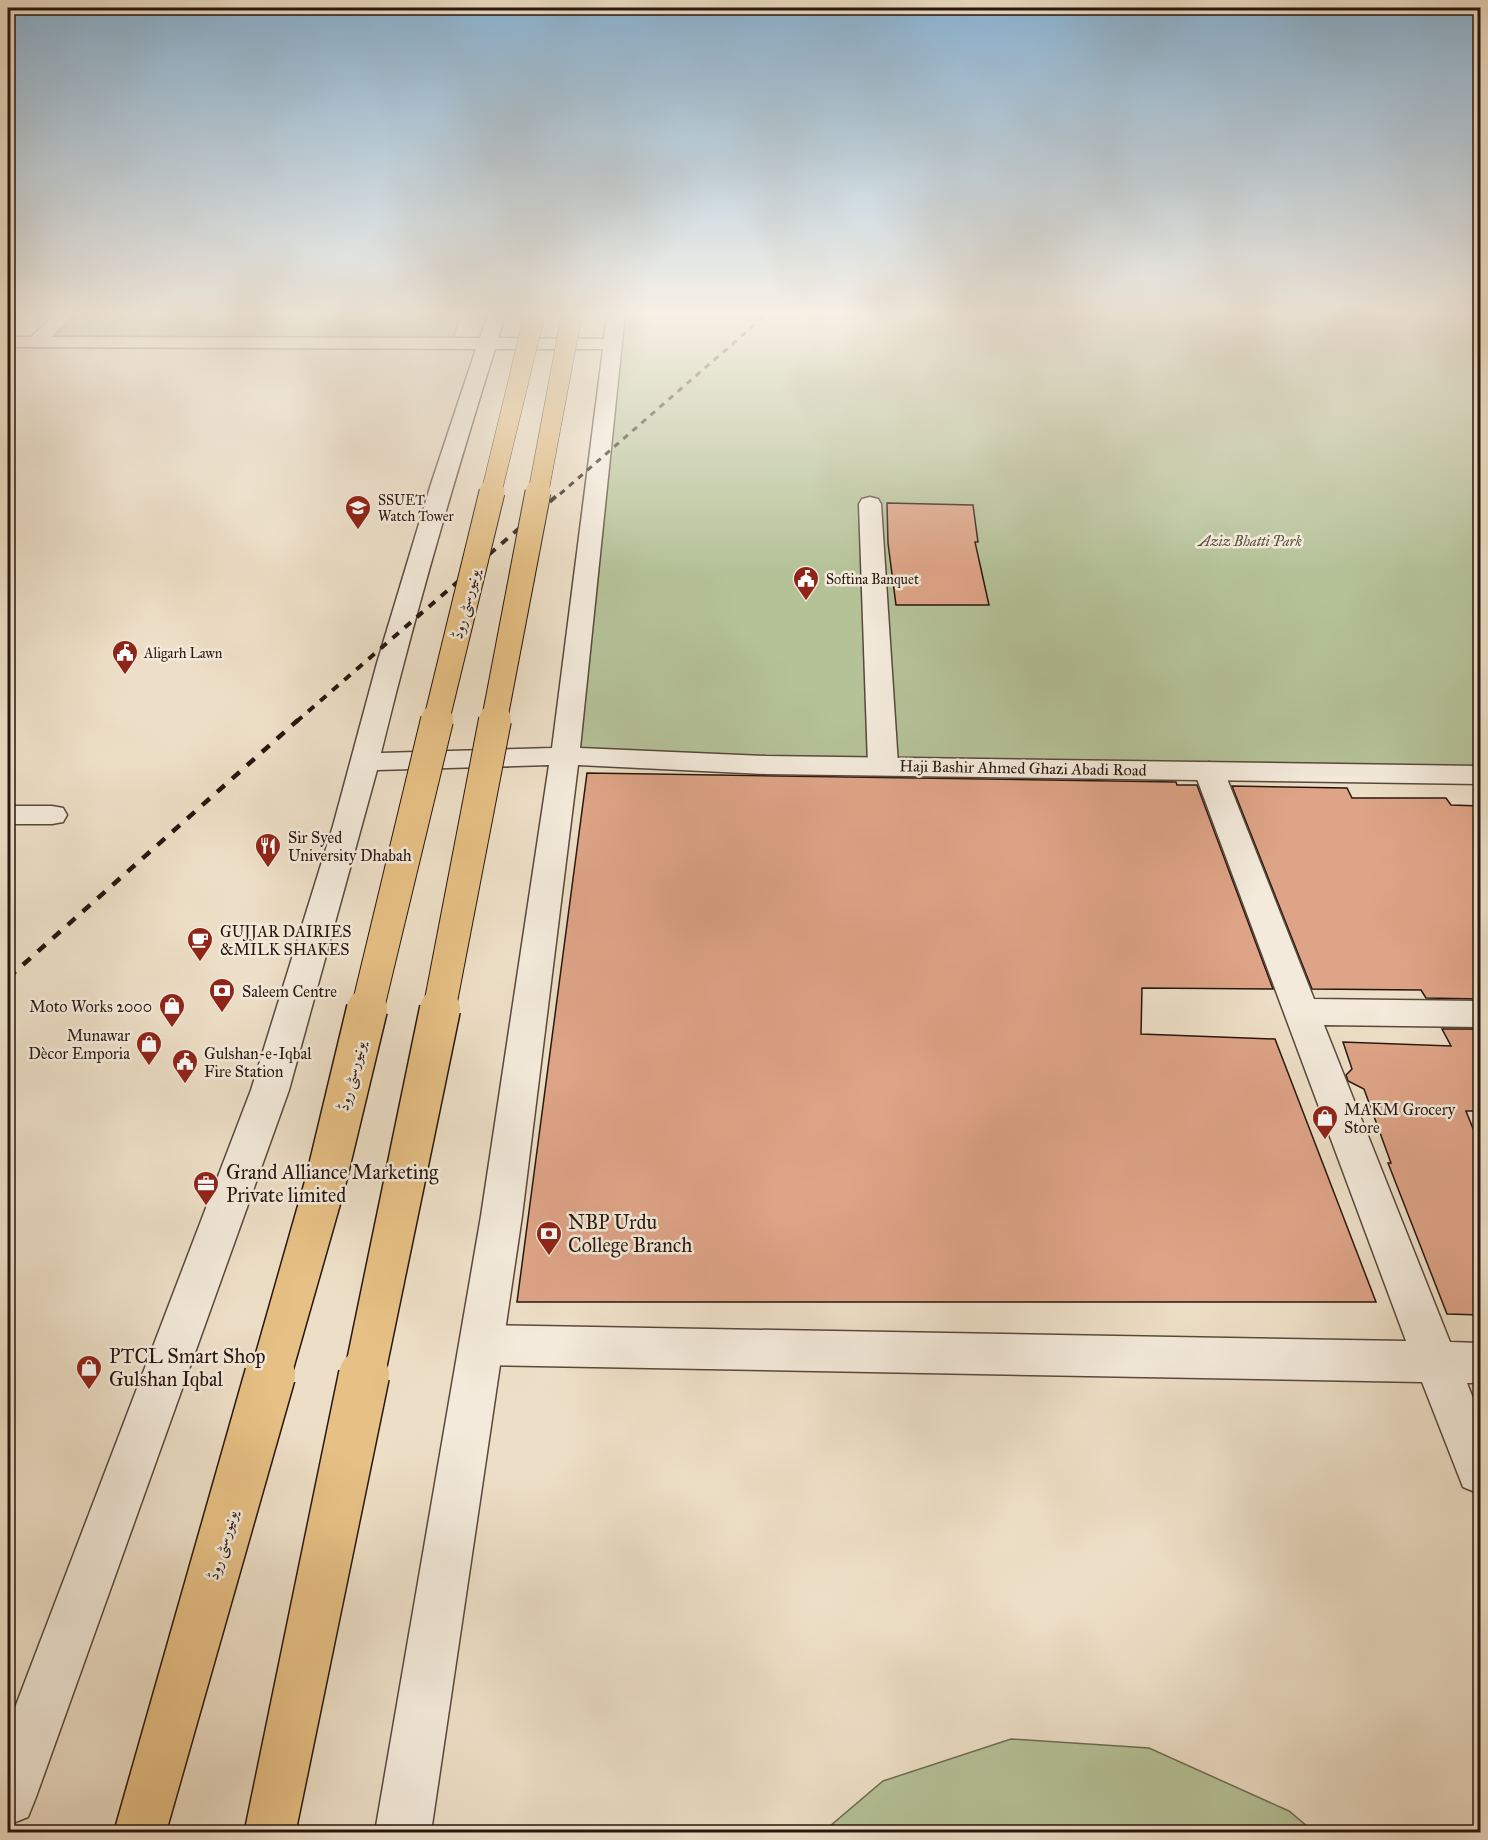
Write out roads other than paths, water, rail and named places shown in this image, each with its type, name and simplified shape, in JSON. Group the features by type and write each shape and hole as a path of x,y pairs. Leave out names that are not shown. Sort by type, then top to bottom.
{"main road":[{"name":"یونیورسٹی روڈ","path":"140,1833 325,1184 515,399"},
{"path":"270,1833 444,988 556,399"}],"street":[{"path":"8,1797 270,1090 366,762 390,663 469,399"},
{"path":"403,1833 482,1345 566,756 607,399"},
{"path":"870,504 883,765"},
{"name":"Haji Bashir Ahmed Ghazi Abadi Road","path":"366,762 566,756 766,765 1480,775"},
{"path":"1209,771 1480,1471"},
{"path":"8,815 52,815"},
{"path":"1303,1012 1480,1014"},
{"path":"482,1345 1480,1363"}],"railway":[{"path":"560,494 669,399"},
{"path":"296,722 561,492"},
{"path":"8,978 298,720"}],"place":[{"name":"SSUET Watch Tower","path":"358,531"},
{"name":"Softina Banquet","path":"806,602"},
{"name":"Aligarh Lawn","path":"125,676"},
{"name":"Sir Syed University Dhabah","path":"268,869"},
{"name":"GUJJAR DAIRIES &MILK SHAKES","path":"200,963"},
{"name":"Saleem Centre","path":"222,1014"},
{"name":"Moto Works 2000","path":"172,1029"},
{"name":"Munawar Dècor Emporia","path":"149,1067"},
{"name":"Gulshan-e-Iqbal Fire Station","path":"185,1085"},
{"name":"MAKM Grocery Store","path":"1325,1141"},
{"name":"Grand Alliance Marketing Private limited","path":"206,1207"},
{"name":"NBP Urdu College Branch","path":"549,1257"},
{"name":"PTCL Smart Shop Gulshan Iqbal","path":"89,1391"}],"park label":[{"name":"Aziz Bhatti Park","path":"1250,541"}]}
